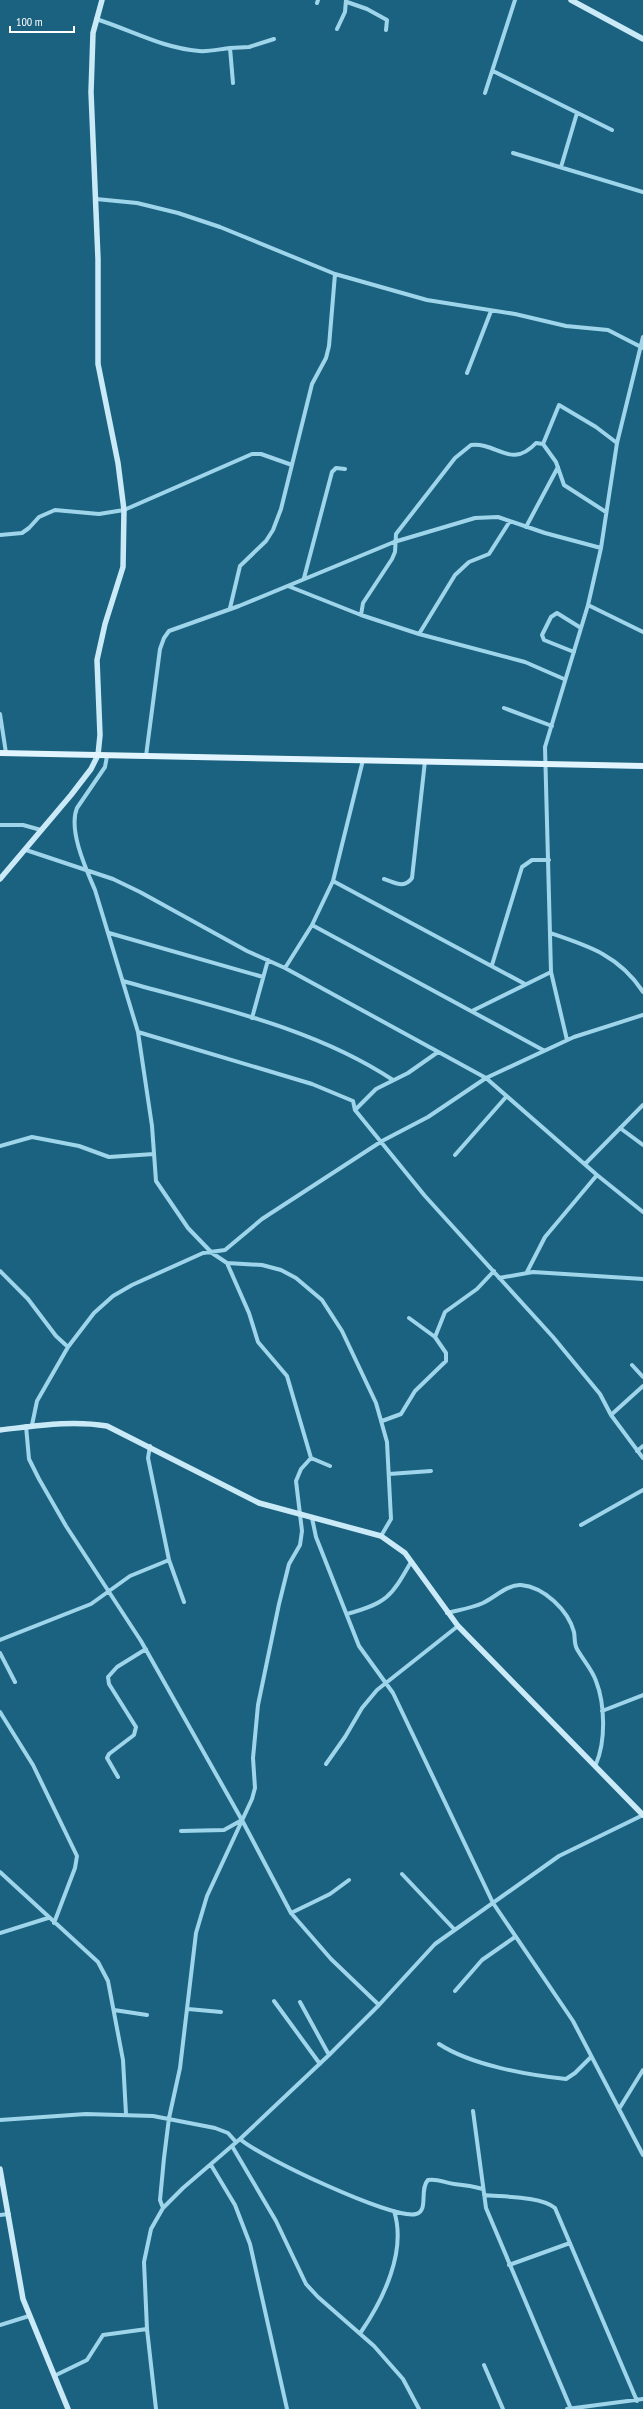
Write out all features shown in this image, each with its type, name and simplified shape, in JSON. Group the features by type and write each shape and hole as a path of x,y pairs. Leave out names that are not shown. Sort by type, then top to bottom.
{"main road":[{"path":"3,753 107,756 425,760 643,766"}],"street":[{"path":"0,879 26,850 91,769 98,755 100,735 97,660 105,624 123,567 124,510 118,463 98,364 96,199 91,92 92,32 102,0"},
{"path":"485,93 515,0"},
{"path":"571,0 643,39"},
{"path":"337,29 340,24 346,1 367,9 387,20 386,30"},
{"path":"96,18 164,44 200,51 249,47 274,39"},
{"path":"230,48 233,83"},
{"path":"492,71 612,130"},
{"path":"561,167 576,113"},
{"path":"513,152 643,192"},
{"path":"96,199 137,203 178,213 220,227 335,274 427,300 514,314 566,326 608,330 642,347"},
{"path":"230,608 240,566 266,541 273,530 292,465 312,384 326,358 329,346 335,274"},
{"path":"467,373 491,311"},
{"path":"566,1040 551,972 545,747 564,679 588,605 601,548 617,443 642,347 643,337"},
{"path":"543,444 559,405 590,423 617,443"},
{"path":"361,615 363,603 392,559 395,552 394,542 402,525 455,458 471,445 517,456 525,454 536,443 543,444 558,466 564,484 606,512"},
{"path":"0,535 22,533 39,517 55,510 99,514 124,510 252,454 260,454 292,465"},
{"path":"526,527 558,466"},
{"path":"304,578 332,472 336,468 345,469"},
{"path":"146,756 160,649 169,630 288,586 304,578 394,542 476,518 498,517 526,527 601,548"},
{"path":"419,634 455,575 469,562 489,554 510,521"},
{"path":"288,586 361,615 419,634 524,662 564,679"},
{"path":"588,605 643,632"},
{"path":"574,652 544,640 542,635 551,617 557,613 581,628"},
{"path":"504,708 552,726"},
{"path":"0,714 3,753"},
{"path":"107,756 105,767 74,816 74,828 86,870 96,890 138,1032 152,1126 156,1182 188,1228 212,1253 226,1263 249,1313 257,1339 287,1376 311,1458"},
{"path":"285,968 312,925 334,881 363,760"},
{"path":"384,879 401,885 409,883 412,878 425,760"},
{"path":"0,825 23,825 41,830"},
{"path":"26,850 86,870 140,892 247,952 285,968 486,1078 584,1164 643,1212"},
{"path":"492,965 522,867 532,860 549,860"},
{"path":"334,881 525,984"},
{"path":"312,925 543,1050"},
{"path":"109,933 263,976"},
{"path":"550,933 592,946 612,958 635,980 643,992"},
{"path":"252,1018 268,960"},
{"path":"472,1011 551,972"},
{"path":"123,980 252,1018 338,1048 363,1060 392,1080"},
{"path":"379,2005 331,1959 291,1913 243,1821 146,1649 66,1526 39,1479 29,1459 29,1426 37,1401 68,1346 94,1312 113,1296 132,1284 203,1253 212,1253 225,1250 262,1219 382,1141 428,1117 486,1078 566,1040 643,1014"},
{"path":"138,1032 337,1093 353,1101 355,1110 382,1141 425,1196 494,1271 600,1394 611,1416 636,1451 643,1458"},
{"path":"355,1110 376,1089 408,1073 438,1052"},
{"path":"455,1155 506,1097"},
{"path":"584,1164 643,1104"},
{"path":"620,1128 643,1145"},
{"path":"0,1146 32,1137 79,1146 109,1157 154,1154"},
{"path":"527,1272 545,1237 597,1175"},
{"path":"226,1263 256,1264 277,1269 303,1282 327,1307 350,1345 376,1403 387,1442 391,1519 381,1536"},
{"path":"0,1271 28,1299 56,1336 68,1346"},
{"path":"436,1337 445,1312 477,1288 494,1271"},
{"path":"499,1278 527,1272 643,1278"},
{"path":"382,1421 401,1414 415,1391 446,1361 446,1353 436,1337 409,1318"},
{"path":"632,1365 643,1377"},
{"path":"611,1416 643,1386"},
{"path":"0,1430 29,1426 93,1424 107,1426 150,1446 246,1497 266,1505 381,1536 404,1553 458,1626 596,1764 643,1814 559,1856 454,1929 425,1954 379,2005 320,2064 164,2208 151,2229 144,2254 148,2329 156,2409"},
{"path":"150,1446 148,1458 169,1560 184,1602"},
{"path":"636,1451 643,1446"},
{"path":"311,1458 330,1466"},
{"path":"164,2208 160,2200 169,2118 180,2068 196,1933 207,1896 243,1821 255,1788 253,1758 258,1705 282,1591 289,1564 300,1544 302,1531 302,1514 296,1481 301,1469 311,1458"},
{"path":"389,1474 431,1471"},
{"path":"581,1526 643,1490"},
{"path":"312,1518 316,1537 359,1646 393,1693 493,1903 573,2021 643,2155"},
{"path":"0,1640 91,1604 110,1592 130,1576 169,1560"},
{"path":"347,1614 373,1607 387,1598 411,1562"},
{"path":"447,1613 483,1603 508,1588 520,1585 547,1595 559,1606 570,1623 577,1650 596,1679 602,1711 600,1754 596,1764"},
{"path":"326,1764 337,1750 362,1708 385,1682 407,1667 458,1626"},
{"path":"118,1777 107,1758 109,1754 134,1735 136,1727 109,1684 108,1677 117,1667 146,1649"},
{"path":"0,1653 15,1682"},
{"path":"602,1711 643,1695"},
{"path":"0,1712 33,1765 77,1856 75,1868 54,1923"},
{"path":"181,1831 224,1830 243,1821"},
{"path":"0,1872 48,1918 98,1962 104,1971 114,2010 123,2060 126,2114"},
{"path":"402,1874 454,1929"},
{"path":"291,1913 330,1894 349,1880"},
{"path":"0,1933 48,1918"},
{"path":"455,1991 482,1960 515,1937"},
{"path":"274,2000 320,2064"},
{"path":"300,2002 329,2055"},
{"path":"188,2009 221,2012"},
{"path":"114,2010 147,2015"},
{"path":"439,2044 456,2055 502,2068 527,2074 566,2079 575,2073 592,2057"},
{"path":"619,2109 643,2070"},
{"path":"638,2080 643,2080"},
{"path":"473,2111 483,2189 491,2222 572,2408"},
{"path":"0,2120 86,2114 126,2114 169,2118 215,2128 228,2133 238,2141 310,2179 394,2211 415,2215 420,2212 422,2208 422,2190 428,2180 436,2178 452,2184 469,2184 483,2189"},
{"path":"232,2146 276,2221 306,2284 318,2297 361,2332 403,2379 419,2409"},
{"path":"211,2165 235,2204 250,2244 287,2409"},
{"path":"0,2169 9,2214 17,2274 29,2316 68,2409"},
{"path":"484,2195 550,2204 556,2208 637,2401"},
{"path":"361,2332 378,2307 388,2285 399,2233 394,2211"},
{"path":"0,2215 9,2214"},
{"path":"509,2265 570,2243"},
{"path":"0,2325 29,2316"},
{"path":"54,2376 87,2360 103,2335 148,2329"},
{"path":"484,2365 503,2409"},
{"path":"567,2409 637,2401 643,2399"}]}
